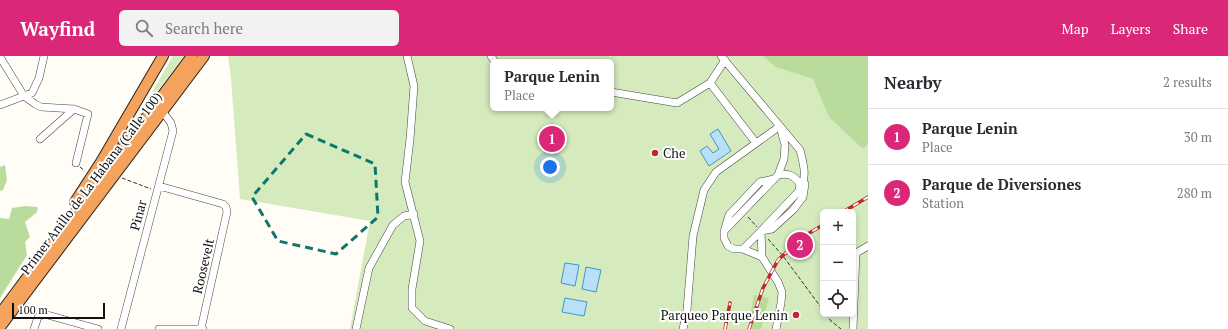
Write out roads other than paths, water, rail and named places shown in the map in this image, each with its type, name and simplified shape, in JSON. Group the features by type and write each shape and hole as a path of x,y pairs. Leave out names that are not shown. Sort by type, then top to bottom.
{"highway":[{"path":"23,283 92,177 163,56"},
{"path":"23,283 192,56"},
{"name":"Primer Anillo de La Habana (Calle 100)","path":"0,327 204,56"},
{"name":"Primer Anillo de La Habana (Calle 100)","path":"0,314 23,283"}],"street":[{"path":"0,105 32,93 37,84 44,56"},
{"path":"407,56 414,86 405,182 420,241 412,289 412,308 425,321 448,329"},
{"path":"0,57 24,96 35,104 41,107 74,108 88,114 76,163"},
{"path":"614,92 677,103 710,83 723,58 800,150 805,179 803,198 794,210 772,230 761,231"},
{"path":"710,83 756,143"},
{"path":"40,140 74,108"},
{"name":"Pinar","path":"121,329 173,131 171,123 162,111"},
{"path":"684,329 693,236 704,190 716,172 780,126"},
{"path":"724,231 776,176 784,159 785,145 780,126"},
{"path":"762,257 743,249 734,249 728,246 724,238 724,231 728,214 760,182 785,173 796,178 800,184 798,192"},
{"path":"743,249 798,192 805,179"},
{"name":"Roosevelt","path":"158,189 223,204 226,207 227,212 202,329"},
{"path":"356,329 369,268 393,225 404,216 414,214"},
{"path":"761,231 762,257 778,282 782,292 776,329"},
{"path":"853,329 856,253 868,246"},
{"path":"34,329 38,317 44,314 98,329"},
{"path":"159,329 202,329"}],"water":[{"path":"718,129 731,151 709,166 700,151 707,146 713,153 719,149 710,134"},
{"path":"565,263 579,265 575,286 561,283"},
{"path":"586,267 601,270 596,292 582,289"},
{"path":"565,298 587,302 584,316 562,312"}],"railway":[{"path":"848,209 868,197"},
{"path":"749,329 763,288 778,260 806,235 820,227"},
{"path":"725,329 730,303"}],"place":[{"name":"Parque Lenin","path":"552,139"},
{"name":"Che","path":"655,153"},
{"name":"Parque de Diversiones","path":"800,245"},
{"name":"Parqueo Parque Lenin","path":"796,315"}]}
